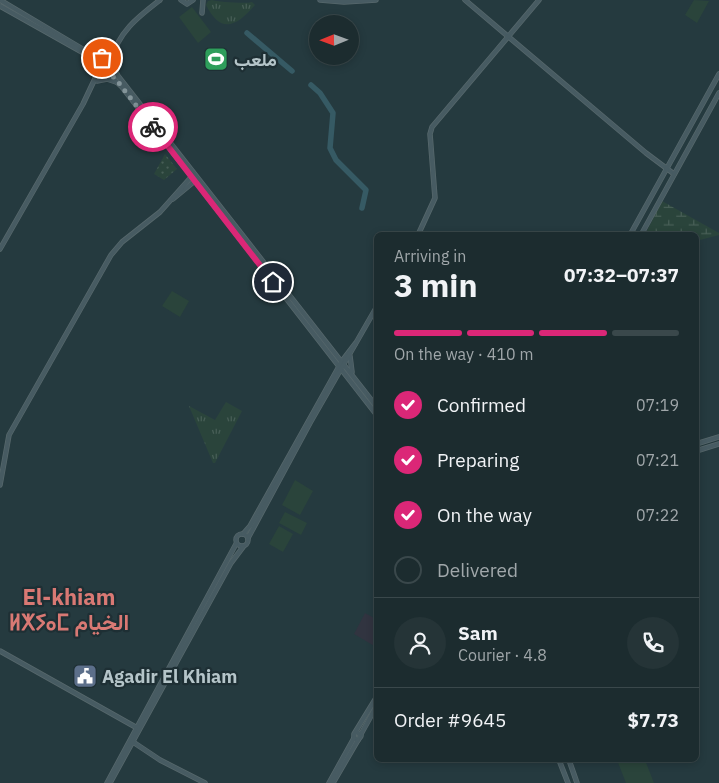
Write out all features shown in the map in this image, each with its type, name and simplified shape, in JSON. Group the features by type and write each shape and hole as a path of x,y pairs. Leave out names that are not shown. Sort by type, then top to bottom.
{"street":[{"path":"0,0 91,54 111,62 118,76 374,411"},
{"path":"93,86 99,66 115,47 126,29 160,0"},
{"path":"180,0 187,4 193,0"},
{"path":"202,13 203,0"},
{"path":"320,0 344,2 376,0"},
{"path":"465,0 674,174"},
{"path":"420,232 435,201 430,134 432,127 539,0"},
{"path":"0,6 89,56 118,82 193,175"},
{"path":"0,250 93,86 105,71 110,69 115,47"},
{"path":"632,232 693,116 719,74"},
{"path":"97,81 107,79 118,82"},
{"path":"643,232 719,93"},
{"path":"172,198 176,191 193,175"},
{"path":"0,485 9,435 106,264 122,242 142,227 172,198 196,179"},
{"path":"109,783 236,544 236,536 242,534 250,526 374,311"},
{"path":"332,354 349,353"},
{"path":"349,353 353,376"},
{"path":"332,354 343,363 374,403"},
{"path":"139,729 231,563 248,543 248,538 334,379 332,354"},
{"path":"334,379 342,377 349,380"},
{"path":"699,443 719,437"},
{"path":"699,450 719,444"},
{"path":"242,534 248,538"},
{"path":"236,544 243,547"},
{"path":"0,651 139,729"},
{"path":"359,733 374,702"},
{"path":"333,783 356,739 354,734 359,733 374,710"},
{"path":"329,783 356,739"},
{"path":"132,742 160,760 205,783"},
{"path":"560,762 568,783"},
{"path":"569,762 577,783"}],"shaded area":[{"path":"365,613 374,618 374,646 354,634"}],"green space":[{"path":"694,0 709,1 697,23 685,15"},
{"path":"208,1 232,3 252,2 255,5 236,22 223,24 217,21 206,5"},
{"path":"192,7 211,32 198,43 179,17"},
{"path":"165,154 177,169 164,180 154,174"},
{"path":"662,201 719,233 719,235 699,240 699,232 646,232"},
{"path":"172,291 189,301 180,317 162,306"},
{"path":"226,402 242,411 215,463 213,463 189,406 215,420"},
{"path":"295,480 313,491 300,515 282,505"},
{"path":"285,512 307,523 301,535 279,523"},
{"path":"279,526 293,534 283,552 269,544"},
{"path":"618,762 646,762 654,783 626,783"}],"waterway":[{"path":"247,33 292,71"},
{"path":"311,85 320,93 333,113 330,148 336,160 366,190 362,208"}],"way so far":[{"path":"102,58 99,63 100,68 115,78 153,127"}],"place":[{"name":"ملعب","path":"216,59"},
{"name":"Agadir El Khiam","path":"85,676"}],"district":[{"name":"El-khiam ⵍⵅⵢⴰⵎ الخيام","path":"69,608"}],"route":[{"path":"153,127 273,282"}]}
